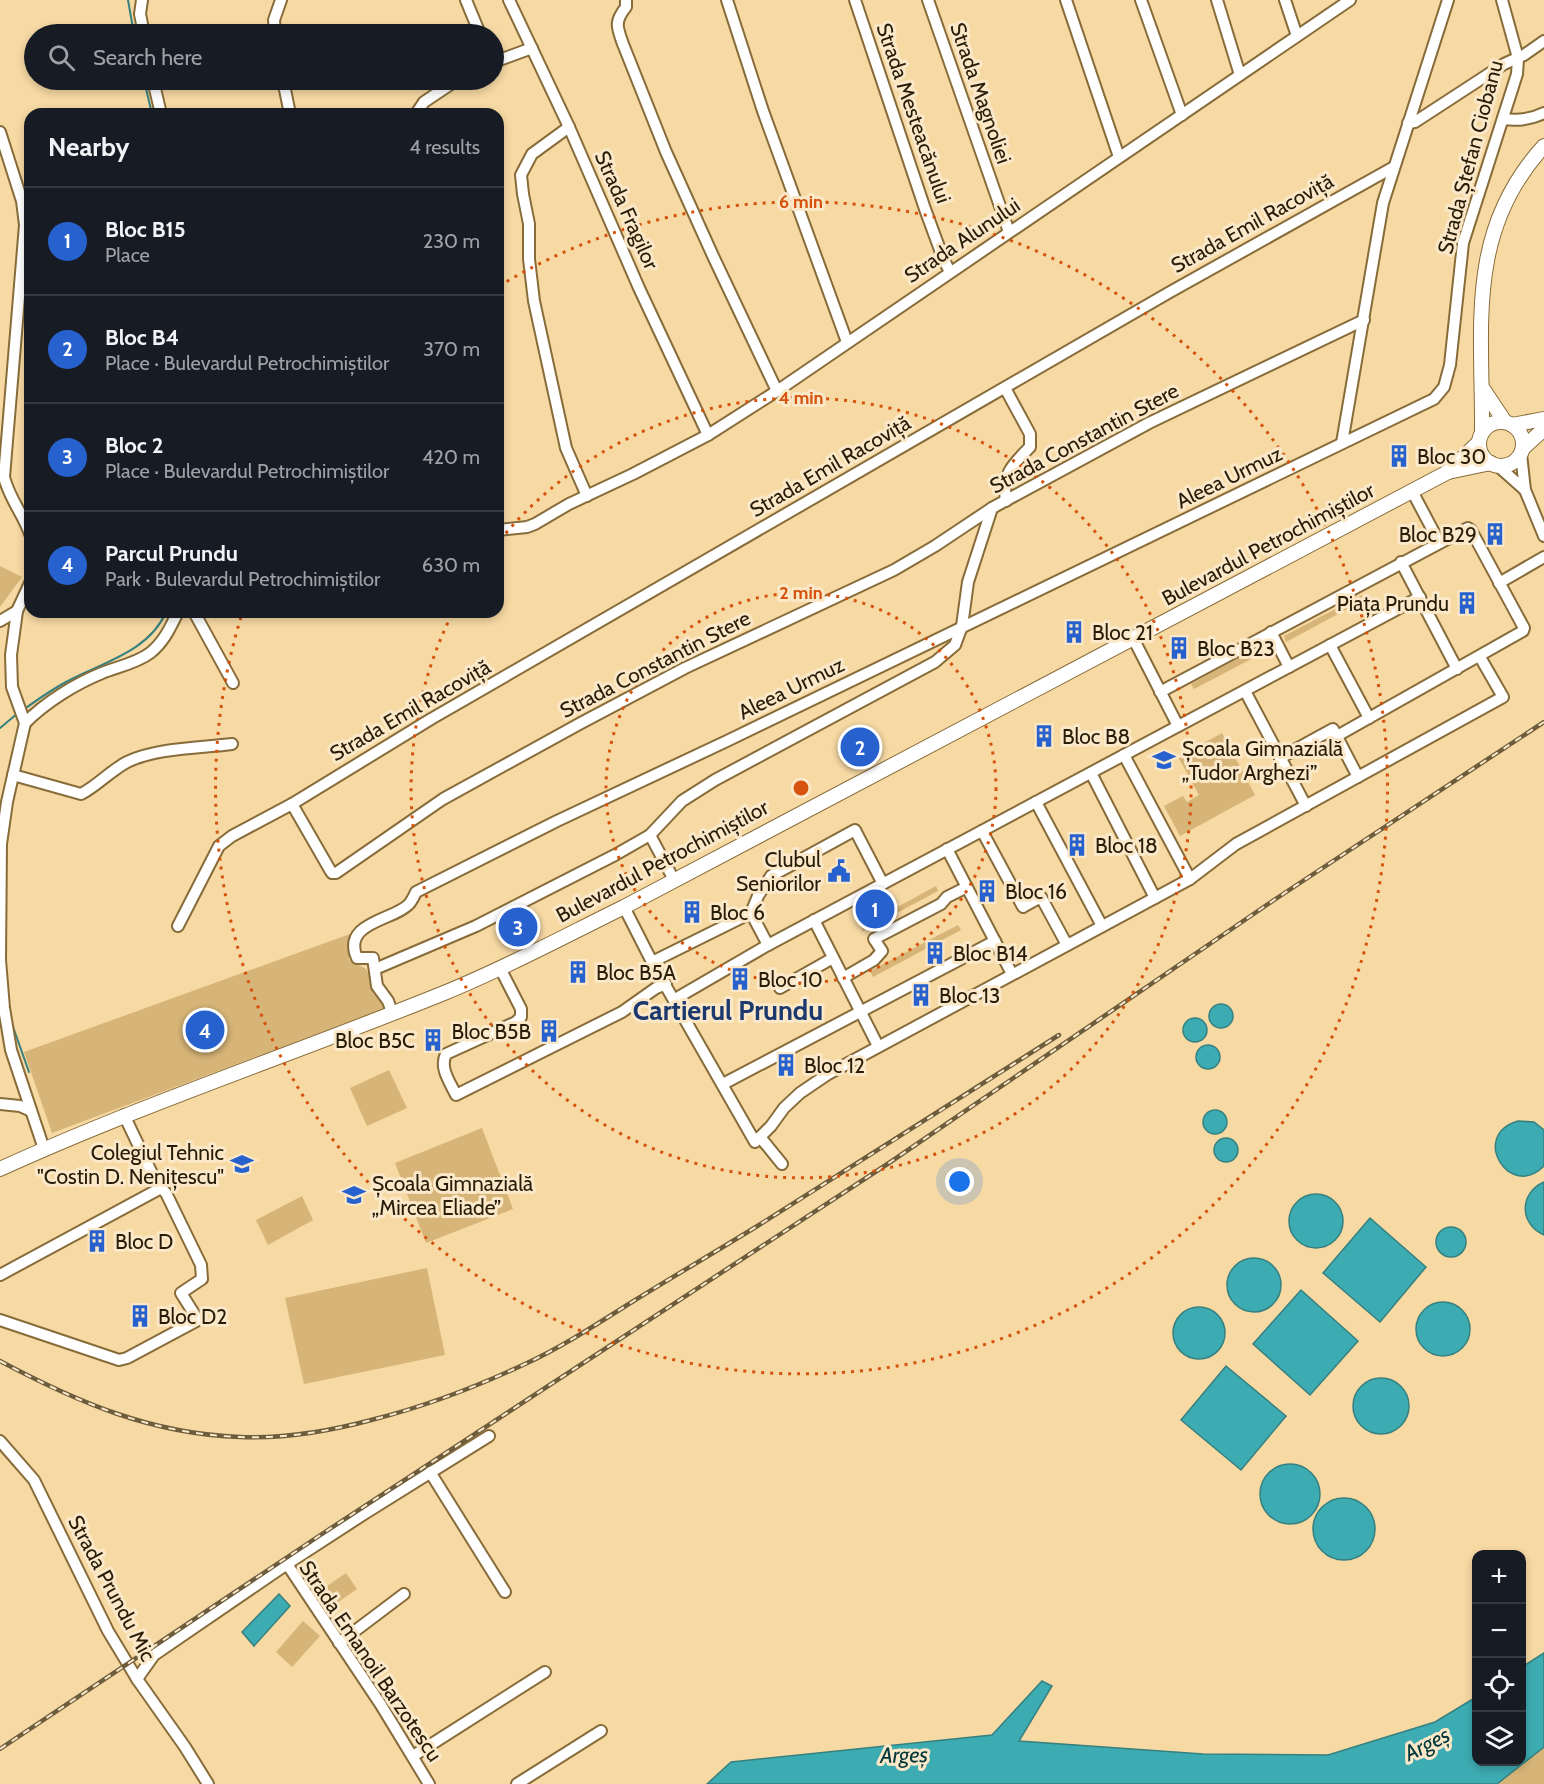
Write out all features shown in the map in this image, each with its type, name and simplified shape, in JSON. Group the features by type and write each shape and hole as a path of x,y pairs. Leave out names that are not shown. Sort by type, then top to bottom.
{"main road":[{"path":"1544,146 1527,167 1512,192 1488,252 1481,303 1482,454 1494,465 1511,464 1544,429"},
{"path":"1483,389 1521,435 1522,451"},
{"path":"1481,437 1492,424 1544,419"},
{"name":"Bulevardul Petrochimiștilor","path":"0,1169 124,1115 500,968 624,907 1448,472 1481,437"},
{"name":"Bulevardul Petrochimiștilor","path":"1448,472 1494,465"}],"street":[{"path":"142,0 140,14 142,24"},
{"path":"274,24 281,0"},
{"path":"466,0 476,24"},
{"name":"Strada Fragilor","path":"509,0 708,435"},
{"path":"626,0 626,7 619,16 617,27 623,44 666,152 777,391"},
{"path":"727,0 763,111 847,342"},
{"name":"Strada Mesteacănului","path":"855,0 929,219 950,272"},
{"name":"Strada Magnoliei","path":"928,0 1009,232"},
{"path":"1066,0 1119,158"},
{"path":"1141,0 1182,114"},
{"path":"1217,0 1240,75"},
{"path":"1285,0 1297,36"},
{"name":"Strada Alunului","path":"504,529 527,527 708,435 777,391 1350,0"},
{"path":"1342,443 1383,203 1392,168 1448,0"},
{"name":"Strada Ștefan Ciobanu","path":"1342,443 1434,399 1444,387 1450,365 1463,243 1517,74 1518,58 1502,0"},
{"path":"1408,123 1414,122 1544,41"},
{"path":"504,58 532,48"},
{"path":"155,90 160,108"},
{"path":"285,90 289,108"},
{"path":"420,108 424,102 442,90"},
{"path":"1503,119 1517,121 1534,118 1544,113"},
{"path":"569,127 532,154 525,163 521,175 529,224 529,259 534,301 566,448 587,496"},
{"path":"0,132 24,214"},
{"name":"Strada Emil Racoviță","path":"178,926 219,846 232,836 292,804 431,719 1170,292 1392,168"},
{"path":"24,267 2,476 24,518"},
{"name":"Strada Constantin Stere","path":"292,804 330,870 336,873 443,799 502,766 685,668 894,570 992,508 1149,423 1364,320"},
{"path":"1005,388 1032,441 1030,447 1008,473 1004,487 1006,501"},
{"name":"Aleea Urmuz","path":"375,969 373,958 357,958 354,952 356,941 364,927 409,905 416,892 558,820 1342,443"},
{"path":"1522,451 1525,490 1544,536"},
{"path":"1494,465 1525,490"},
{"path":"1412,491 1439,542"},
{"path":"392,1012 388,1001 377,986 375,969 476,926 615,855 650,835 682,801 715,780 934,662 955,645 962,626 968,582 992,508"},
{"path":"1160,692 1467,528 1524,628 1523,631 1337,736"},
{"path":"1499,583 1544,557"},
{"path":"1401,562 1457,669"},
{"path":"24,597 18,611 11,655 11,675 24,720 1,844 0,960 3,1023 44,1149"},
{"path":"675,999 768,945 1419,597"},
{"path":"0,621 18,611"},
{"path":"24,720 67,691 99,674 148,655 165,639 175,618"},
{"path":"197,618 233,683"},
{"path":"1270,633 1289,667"},
{"path":"1133,638 1178,726"},
{"path":"1330,645 1369,718"},
{"path":"624,907 652,962 754,1142 800,1093 828,1074 1190,879 1236,844 1503,697 1480,657"},
{"path":"1245,691 1306,806"},
{"path":"1280,758 1333,729 1358,777"},
{"path":"13,775 81,794 111,771 129,761 156,753 232,744"},
{"path":"1124,755 1190,879"},
{"path":"1091,773 1155,898"},
{"path":"1036,802 1102,926"},
{"path":"652,962 751,913 758,896 771,876 855,830 883,884"},
{"path":"982,831 1023,907 1041,897 1067,945"},
{"path":"650,835 674,880"},
{"path":"948,849 1012,974"},
{"path":"843,978 873,960 882,951 874,939 941,904 947,897 967,886"},
{"path":"751,913 768,945"},
{"path":"814,921 878,1046"},
{"path":"723,1084 995,941"},
{"path":"780,988 833,958"},
{"path":"500,968 521,1009 521,1017 516,1022 446,1054 442,1061 444,1071 456,1095 622,1012 656,988 666,984"},
{"path":"0,1104 20,1106 31,1111"},
{"path":"0,1320 119,1360 127,1358 198,1320 181,1293 202,1279 201,1265 124,1115"},
{"path":"760,1137 782,1164"},
{"path":"0,1275 161,1188"},
{"path":"287,1564 489,1436"},
{"name":"Strada Prundu Mic","path":"0,1441 34,1480 108,1631 208,1784"},
{"path":"430,1472 505,1592"},
{"name":"Strada Emanoil Barzotescu","path":"137,1678 154,1655 287,1564 429,1784"},
{"path":"339,1643 404,1594"},
{"path":"413,1756 545,1672"},
{"path":"517,1784 601,1731"}],"shaded area":[{"path":"0,566 22,577 0,607"},
{"path":"1362,595 1364,600 1286,642 1284,636"},
{"path":"1252,651 1255,657 1194,689 1191,684"},
{"path":"1222,733 1255,795 1180,836 1164,806 1183,796 1187,802 1199,795 1178,757"},
{"path":"936,886 938,891 863,931 861,927"},
{"path":"958,925 961,930 873,977 870,971"},
{"path":"350,934 349,960 366,969 384,1009 52,1133 24,1052"},
{"path":"389,1070 407,1108 367,1126 350,1088"},
{"path":"482,1128 513,1209 426,1243 395,1163"},
{"path":"302,1196 313,1220 268,1245 256,1220"},
{"path":"427,1268 445,1355 304,1384 285,1298"},
{"path":"346,1573 357,1589 325,1611 314,1595"},
{"path":"303,1621 320,1636 292,1667 276,1652"},
{"path":"1544,1747 1544,1784 1497,1784 1520,1766 1526,1766 1526,1761"}],"water":[{"path":"1221,1004 1230,1007 1233,1016 1230,1025 1221,1028 1212,1025 1209,1016 1212,1007"},
{"path":"1195,1018 1204,1021 1207,1030 1204,1039 1195,1042 1186,1039 1183,1030 1186,1021"},
{"path":"1208,1045 1217,1048 1220,1057 1217,1066 1208,1069 1199,1066 1196,1057 1199,1048"},
{"path":"1215,1110 1223,1114 1227,1122 1223,1130 1215,1134 1207,1130 1203,1122 1207,1114"},
{"path":"1518,1121 1534,1122 1544,1130 1544,1166 1531,1175 1519,1176 1508,1171 1500,1162 1496,1151 1497,1139 1504,1128"},
{"path":"1226,1138 1234,1142 1238,1150 1234,1158 1226,1162 1218,1158 1214,1150 1218,1142"},
{"path":"1544,1182 1544,1235 1530,1224 1525,1208 1530,1193"},
{"path":"1311,1194 1321,1194 1331,1198 1339,1206 1343,1221 1339,1236 1331,1244 1321,1248 1311,1248 1301,1244 1293,1236 1289,1226 1289,1216 1293,1206 1301,1198"},
{"path":"1370,1218 1426,1267 1380,1322 1323,1273"},
{"path":"1451,1227 1457,1228 1465,1236 1465,1248 1457,1256 1451,1257 1445,1256 1437,1248 1436,1242 1437,1236 1445,1228"},
{"path":"1254,1258 1264,1260 1273,1266 1279,1275 1281,1285 1279,1295 1273,1304 1264,1310 1254,1312 1244,1310 1235,1304 1229,1295 1227,1285 1229,1275 1235,1266 1244,1260"},
{"path":"1301,1290 1358,1341 1310,1395 1253,1344"},
{"path":"1443,1302 1453,1304 1462,1310 1468,1319 1470,1329 1468,1339 1462,1348 1453,1354 1443,1356 1433,1354 1424,1348 1418,1339 1416,1329 1418,1319 1424,1310 1433,1304"},
{"path":"1194,1307 1204,1307 1218,1314 1225,1333 1218,1352 1204,1359 1194,1359 1184,1355 1177,1348 1173,1338 1173,1328 1177,1318 1184,1311"},
{"path":"1226,1366 1286,1416 1241,1470 1181,1420"},
{"path":"1381,1378 1392,1380 1401,1386 1407,1395 1409,1406 1407,1417 1401,1426 1392,1432 1381,1434 1370,1432 1361,1426 1355,1417 1353,1406 1355,1395 1361,1386 1370,1380"},
{"path":"1284,1464 1296,1464 1307,1469 1315,1477 1320,1494 1318,1506 1307,1519 1296,1524 1284,1524 1273,1519 1265,1511 1260,1500 1260,1488 1265,1477 1273,1469"},
{"path":"1344,1498 1361,1503 1366,1507 1370,1512 1375,1529 1370,1546 1366,1551 1361,1555 1344,1560 1327,1555 1322,1551 1318,1546 1313,1529 1318,1512 1322,1507 1327,1503"},
{"path":"279,1594 290,1606 254,1646 242,1632"},
{"path":"1544,1653 1544,1747 1526,1761 1526,1712 1526,1664"},
{"name":"Argeș","path":"1042,1681 1052,1686 1019,1741 1203,1754 1328,1755 1435,1722 1472,1699 1472,1766 1520,1766 1497,1784 707,1784 731,1762 992,1735"}],"waterway":[{"path":"128,0 132,24"},
{"path":"146,90 151,108"},
{"path":"23,710 60,685 136,647 148,637 163,618"},
{"path":"0,728 18,713"},
{"path":"12,1024 29,1072"}],"railway":[{"path":"0,1749 322,1534 889,1163 1274,900 1544,722"},
{"path":"0,1361 57,1390 116,1413 176,1430 207,1435 274,1437 308,1433 358,1423 413,1408 488,1380 566,1343 759,1225 1059,1035"}],"place":[{"name":"Bloc 30","path":"1399,456"},
{"name":"Bloc B29","path":"1495,534"},
{"name":"Piața Prundu","path":"1467,603"},
{"name":"Bloc 21","path":"1074,632"},
{"name":"Bloc B23","path":"1179,648"},
{"name":"Bloc B8","path":"1044,736"},
{"name":"Bloc B4","path":"860,747"},
{"name":"Școala Gimnazială „Tudor Arghezi”","path":"1164,760"},
{"name":"Bloc 18","path":"1077,845"},
{"name":"Clubul Seniorilor","path":"839,871"},
{"name":"Bloc 16","path":"987,891"},
{"name":"Bloc B15","path":"875,909"},
{"name":"Bloc 6","path":"692,912"},
{"name":"Bloc 2","path":"518,927"},
{"name":"Bloc B14","path":"935,953"},
{"name":"Bloc B5A","path":"578,972"},
{"name":"Bloc 10","path":"740,979"},
{"name":"Bloc 13","path":"921,995"},
{"name":"Parcul Prundu","path":"205,1030"},
{"name":"Bloc B5B","path":"549,1031"},
{"name":"Bloc B5C","path":"433,1040"},
{"name":"Bloc 12","path":"786,1065"},
{"name":"Colegiul Tehnic \"Costin D. Nenițescu\"","path":"242,1164"},
{"name":"Școala Gimnazială „Mircea Eliade”","path":"354,1195"},
{"name":"Bloc D","path":"97,1241"},
{"name":"Bloc D2","path":"140,1316"}],"district":[{"name":"Cartierul Prundu","path":"728,1010"}]}
